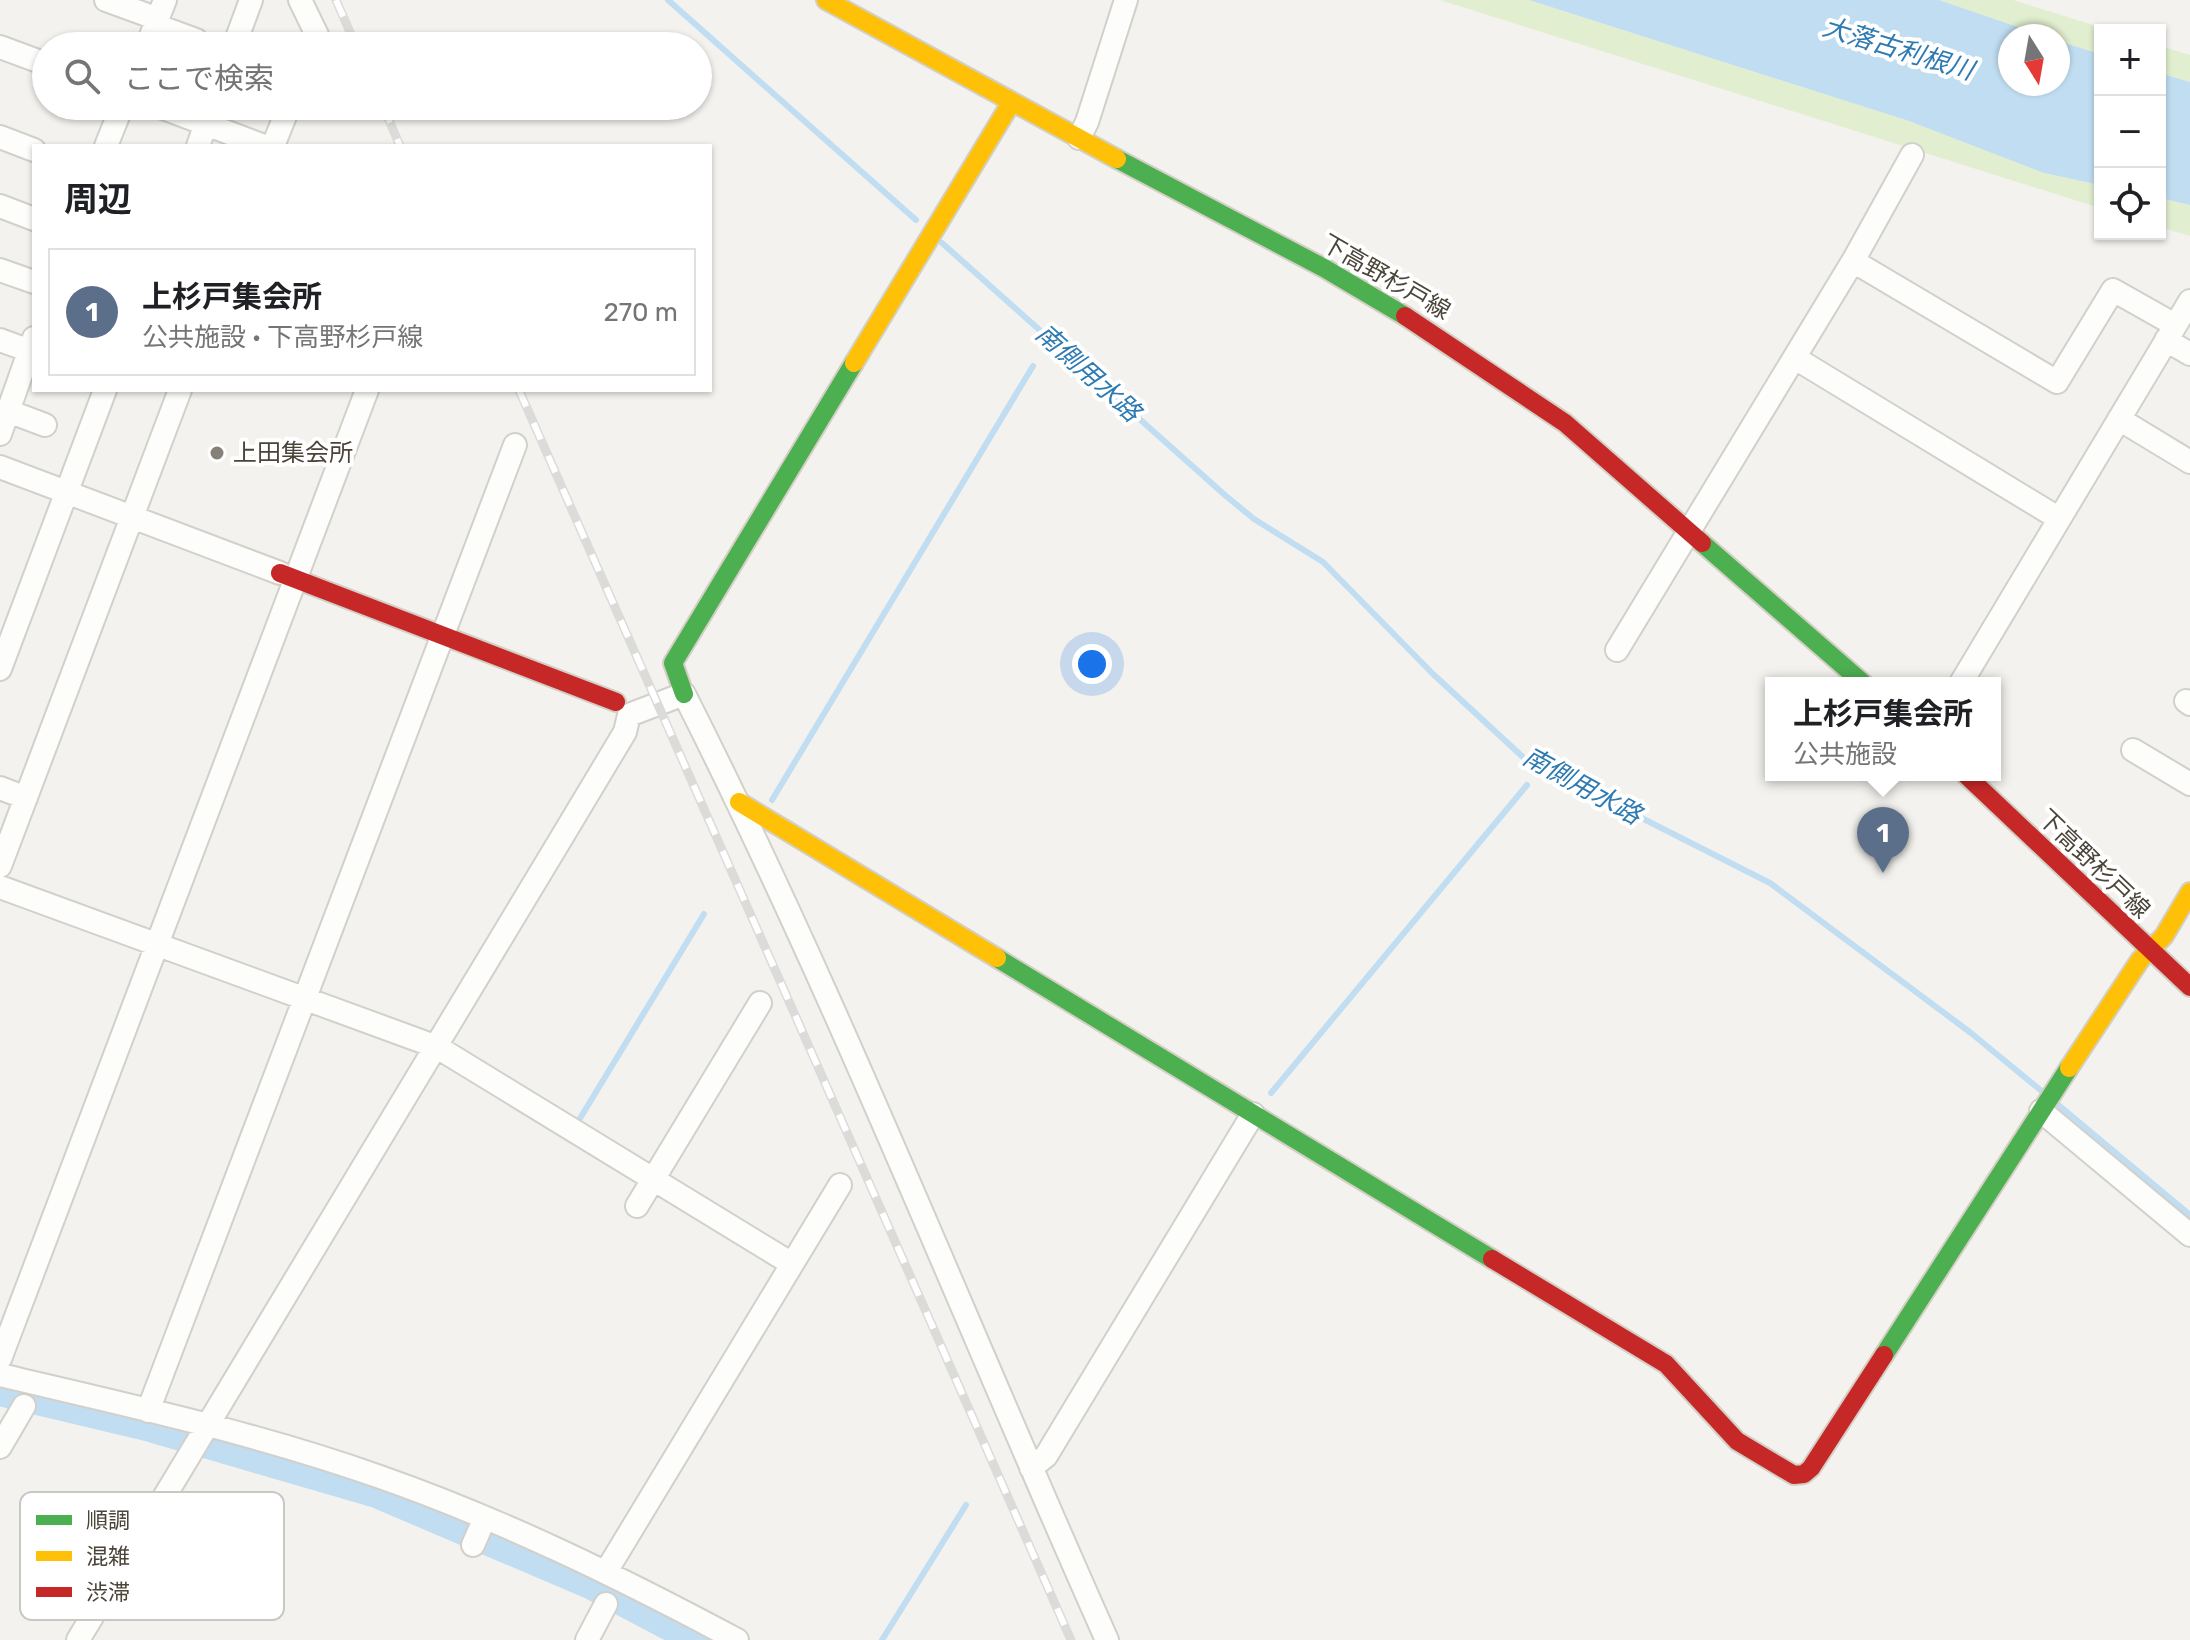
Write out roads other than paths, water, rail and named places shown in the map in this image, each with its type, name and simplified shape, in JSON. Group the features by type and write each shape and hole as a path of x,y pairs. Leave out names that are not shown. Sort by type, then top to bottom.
{"street":[{"path":"106,0 177,32"},
{"path":"239,32 251,0"},
{"path":"300,0 316,32"},
{"name":"下高野杉戸線","path":"826,0 1011,103 1324,268 1445,340 1565,423 1856,677"},
{"path":"1079,138 1087,122 1126,0"},
{"path":"0,47 32,59"},
{"path":"1011,103 673,663 684,694 739,802 874,1102 1107,1640"},
{"path":"107,144 116,120"},
{"path":"199,144 207,120"},
{"path":"218,120 260,144"},
{"path":"274,144 283,120"},
{"path":"0,137 32,149"},
{"path":"1617,650 1853,261 1912,155"},
{"path":"0,206 32,218"},
{"path":"1853,261 2057,382 2113,290 2170,333 2190,354"},
{"path":"0,270 32,281"},
{"path":"1965,677 2190,301"},
{"path":"0,340 32,345 0,434"},
{"path":"1795,358 2058,518"},
{"path":"0,669 104,392"},
{"path":"0,866 179,392"},
{"path":"0,1359 157,945 288,576 366,392"},
{"path":"8,411 45,425"},
{"path":"2119,419 2190,462"},
{"path":"148,1411 515,445"},
{"path":"0,467 443,634 622,708 684,694"},
{"path":"168,1492 625,732 622,708"},
{"path":"2133,750 2190,784"},
{"name":"下高野杉戸線","path":"1972,781 2190,987"},
{"path":"0,788 26,798"},
{"path":"739,802 1666,1364 1737,1441 1794,1475 1804,1474 1811,1468 2041,1111 2149,949 2164,936 2190,892"},
{"path":"0,887 437,1047 792,1264"},
{"path":"637,1206 760,1003"},
{"path":"2041,1111 2190,1235"},
{"path":"1031,1468 1046,1456 1253,1114"},
{"path":"607,1570 840,1185"},
{"path":"0,1375 207,1425 380,1477 607,1570 737,1640"},
{"path":"0,1447 24,1406"},
{"path":"473,1545 484,1520"},
{"path":"587,1640 606,1604"},
{"path":"78,1640 90,1620"}],"water":[{"name":"大落古利根川","path":"1529,0 1939,0 2009,24 1998,24 1998,96 2070,96 2070,45 2094,52 2094,184 2044,173 1909,121"},
{"path":"2166,75 2190,82 2190,205 2166,199"}],"waterway":[{"name":"南側用水路","path":"668,0 704,32"},
{"name":"南側用水路","path":"712,39 916,220"},
{"name":"南側用水路","path":"942,243 1226,496 1254,519 1323,562 1433,674 1525,759 1770,883 1971,1033 2044,1093"},
{"path":"772,800 1033,366"},
{"path":"1271,1093 1527,785"},
{"path":"576,1125 704,914"},
{"name":"南側用水路","path":"2056,1103 2190,1215"},
{"path":"0,1388 147,1423 377,1490 593,1582 703,1640"},
{"path":"882,1640 966,1505"}],"railway":[{"path":"336,0 350,32"},
{"path":"389,120 399,144"},
{"path":"520,392 1071,1640"}],"place":[{"name":"上田集会所","path":"217,453"},
{"name":"上杉戸集会所","path":"1883,873"}]}
